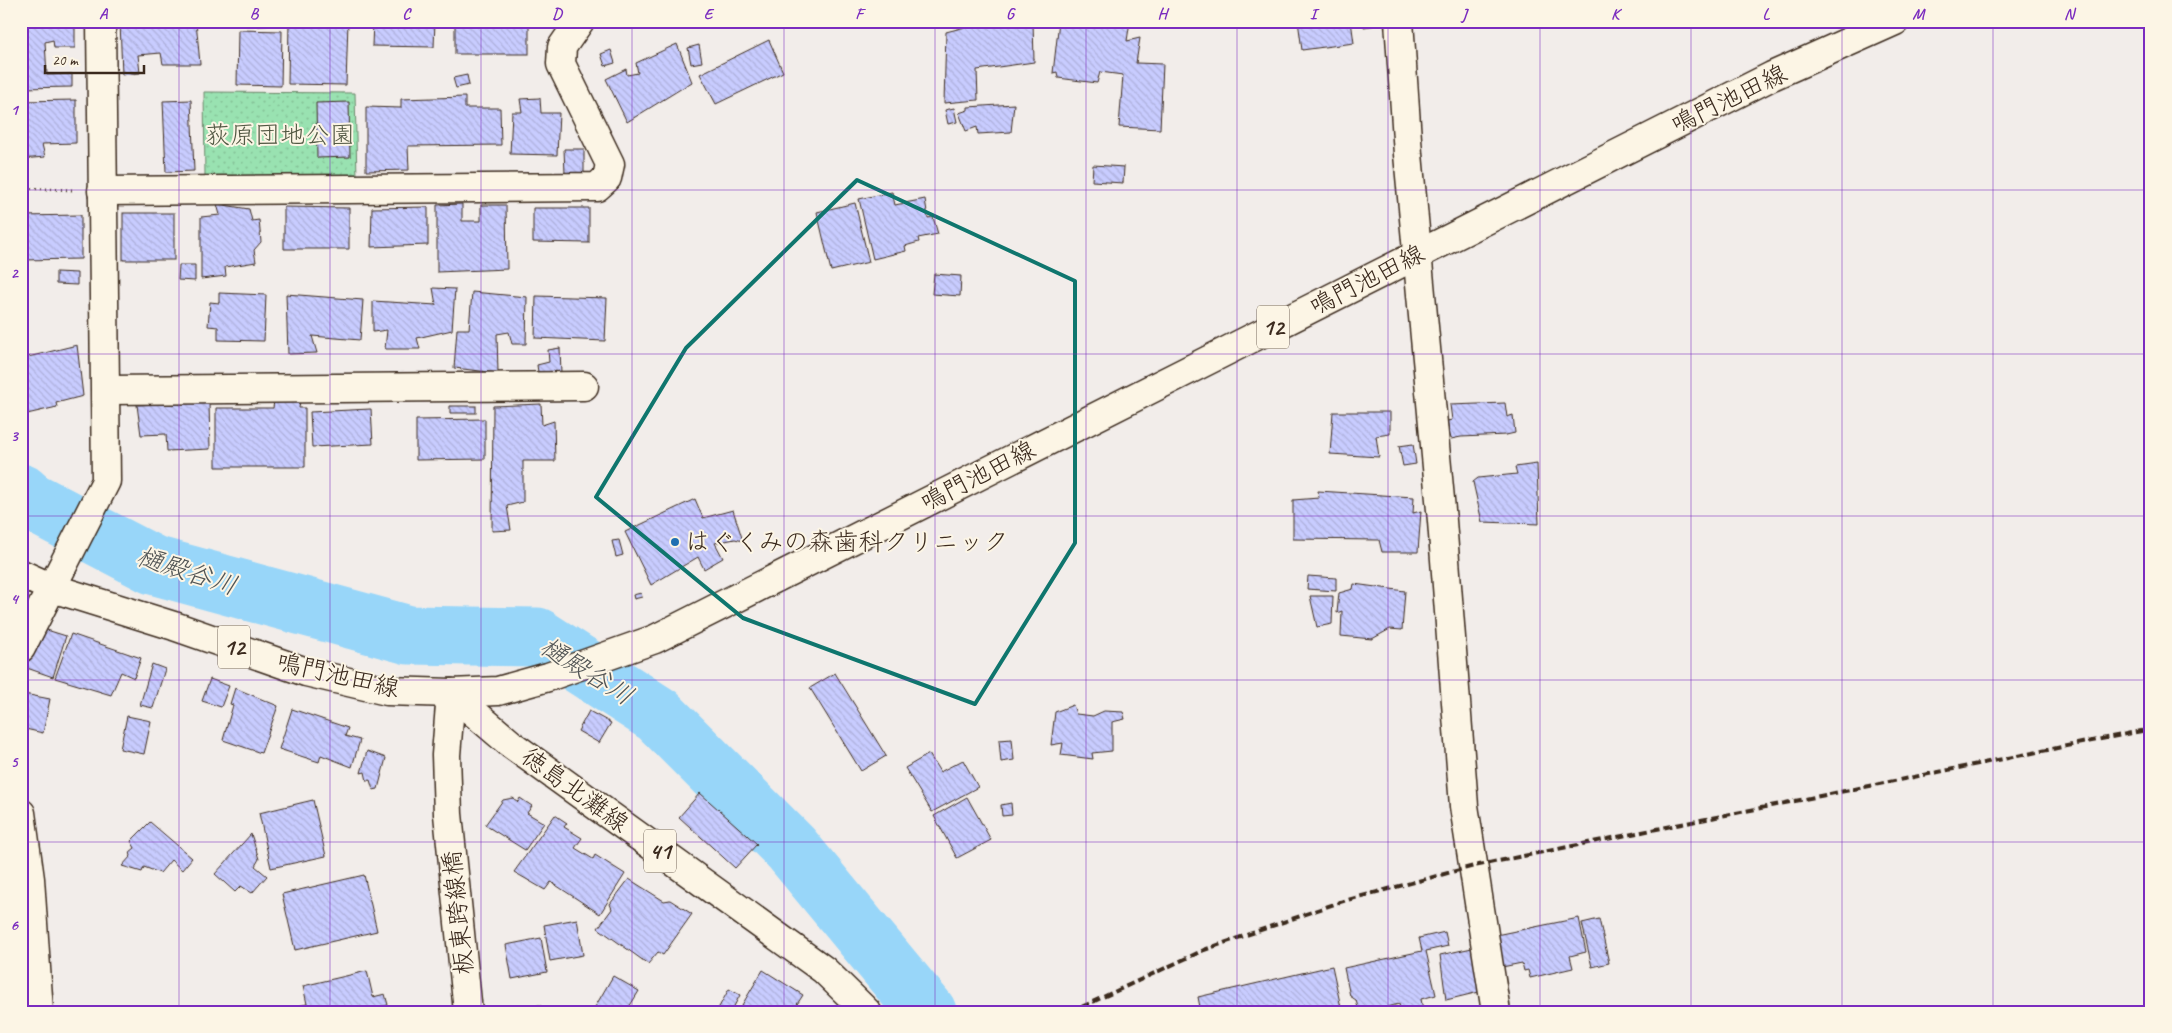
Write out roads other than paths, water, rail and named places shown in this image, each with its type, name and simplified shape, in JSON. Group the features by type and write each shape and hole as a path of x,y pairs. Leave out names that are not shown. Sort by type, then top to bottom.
{"street":[{"path":"21,648 106,481 102,21"},
{"path":"102,191 597,187 608,178 610,164 561,64 562,46 580,21"},
{"path":"1399,21 1416,255 1442,521 1464,806 1496,1012"},
{"name":"鳴門池田線","path":"21,574 52,588 174,626 306,672 387,691 452,693 498,691 548,677 655,639 1772,76 1895,21"},
{"path":"106,390 584,386"},
{"name":"板東跨線橋","path":"452,693 446,755 448,814 468,1012"},
{"name":"徳島北灘線","path":"452,693 512,745 824,970 867,1012"},
{"path":"21,813 30,879 39,1012"}],"waterway":[{"name":"樋殿谷川","path":"21,493 30,501 153,565 409,635 537,637 658,715 791,848 927,1012"}],"railway":[{"path":"1071,1012 1204,950 1340,902 1474,866 2151,729"}],"place":[{"name":"はぐくみの森歯科クリニック","path":"675,542"}],"park label":[{"name":"荻原団地公園","path":"280,135"}]}
